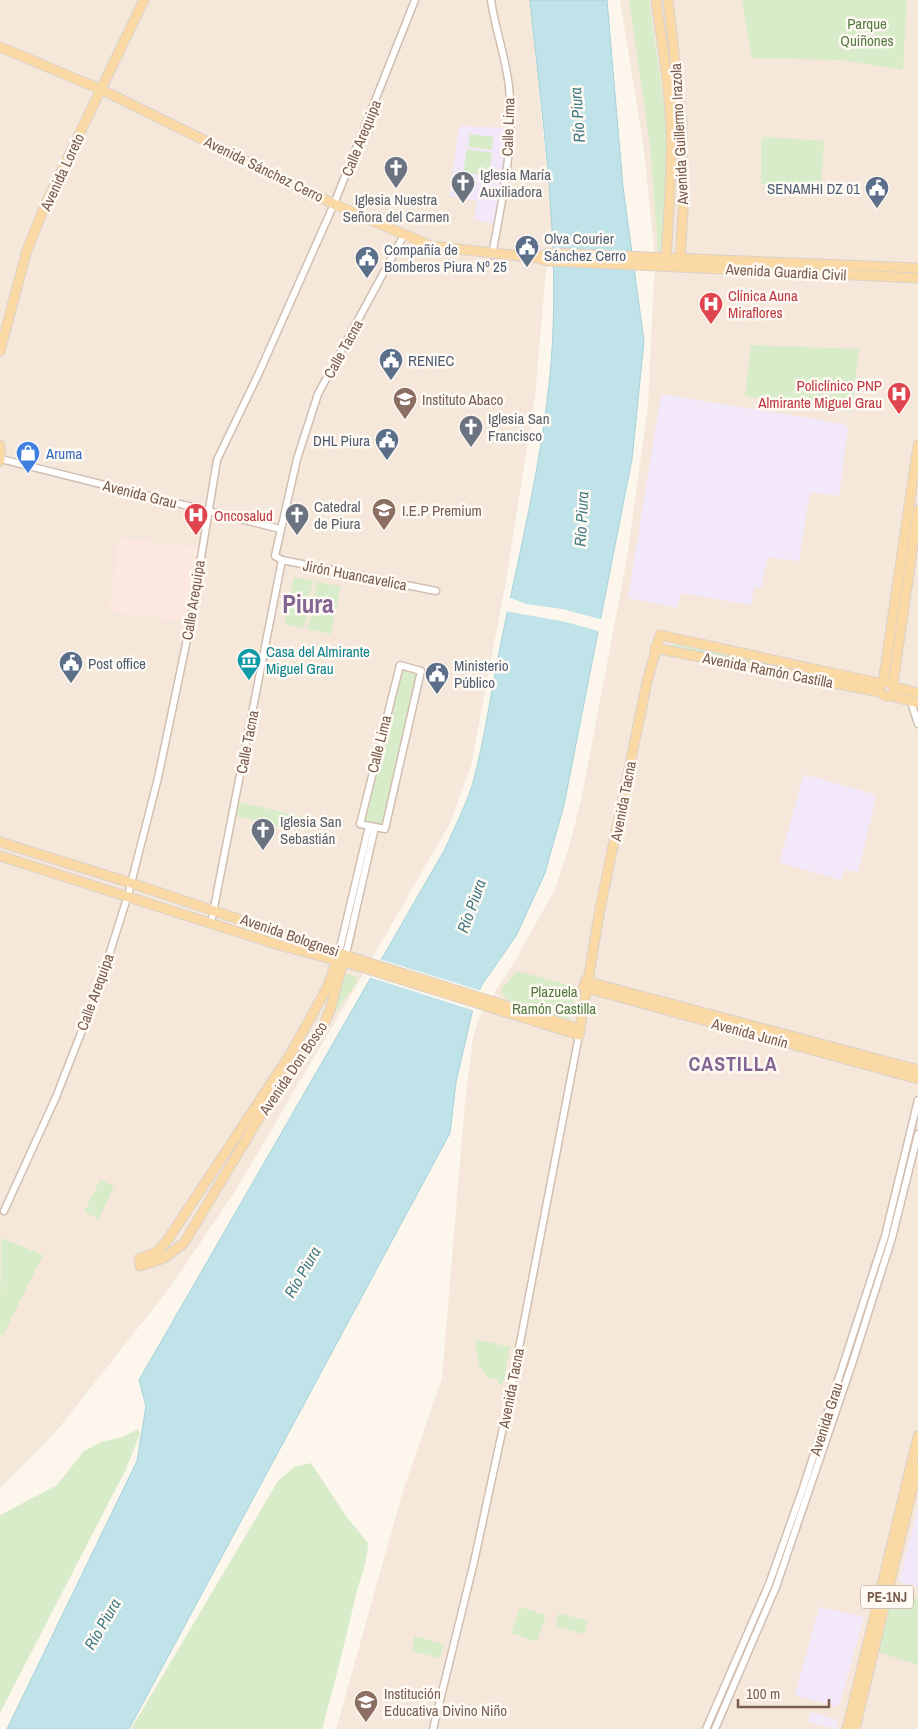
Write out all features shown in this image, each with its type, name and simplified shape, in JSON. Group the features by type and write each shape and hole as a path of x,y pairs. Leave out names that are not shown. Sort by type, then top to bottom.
{"main road":[{"name":"Avenida Loreto","path":"0,351 27,250 46,203 144,0"},
{"name":"Avenida Guillermo Irazola","path":"656,0 666,73 671,133 669,226 666,264"},
{"name":"Avenida Guillermo Irazola","path":"668,0 682,123 682,227 679,269"},
{"name":"Avenida Sánchez Cerro","path":"0,47 100,89 334,204 431,246 492,255 654,263"},
{"path":"669,226 682,227"},
{"name":"Avenida Guardia Civil","path":"666,264 680,258 918,268"},
{"name":"Avenida Guardia Civil","path":"654,263 666,264 679,269 918,278"},
{"path":"817,263 817,273"},
{"path":"0,445 0,460"},
{"path":"887,688 918,445"},
{"path":"887,688 918,510"},
{"name":"Avenida Ramón Castilla","path":"660,635 887,688 915,703"},
{"name":"Avenida Tacna","path":"577,1034 585,984 655,648 660,635"},
{"name":"Avenida Ramón Castilla","path":"655,648 918,693"},
{"name":"Avenida Bolognesi","path":"0,842 131,882 214,910 341,957 494,1005 577,1034"},
{"name":"Avenida Bolognesi","path":"0,856 128,895 211,923 341,957"},
{"name":"Avenida Don Bosco","path":"341,957 330,1010 324,1024 262,1113 184,1243 164,1258 140,1262 156,1252 167,1241 291,1053 327,988 341,957"},
{"name":"Avenida Junín","path":"585,984 918,1070"},
{"name":"Avenida Junín","path":"585,984 918,1079"},
{"name":"PE-1NJ","path":"914,1478 918,1436"},
{"name":"PE-1NJ","path":"855,1729 918,1465"},
{"name":"PE-1NJ","path":"847,1729 911,1492"}],"street":[{"name":"Calle Arequipa","path":"4,1211 56,1097 99,986 128,895 158,778 190,625 207,511 217,460 262,366 334,204 415,0"},
{"name":"Calle Lima","path":"491,0 508,80 510,127 505,176 492,255"},
{"name":"Calle Tacna","path":"275,556 297,459 318,394 404,235"},
{"name":"Avenida Grau","path":"0,460 280,529"},
{"name":"Jirón Huancavelica","path":"275,556 282,560 436,591"},
{"name":"Calle Tacna","path":"211,923 282,560"},
{"name":"Calle Lima","path":"400,665 421,671 385,830 372,827 360,824 400,665"},
{"path":"915,703 918,724"},
{"name":"Avenida Don Bosco","path":"341,957 372,827"},
{"name":"Avenida Tacna","path":"432,1729 474,1562 510,1395 577,1034"},
{"name":"Avenida Grau","path":"706,1729 769,1584 803,1488 885,1236 918,1100"},
{"name":"Avenida Grau","path":"715,1729 776,1587 852,1364 892,1238 918,1134"}],"shaded area":[{"path":"0,0 530,0 553,232 548,249 535,396 507,575 471,766 450,823 236,1190 169,1289 54,1434 0,1488"},
{"path":"620,0 918,0 918,1729 336,1729 403,1491 442,1378 465,1101 473,1038 478,1019 516,959 555,889 569,847 582,796 627,558 648,405 655,257 643,143"},
{"path":"463,126 506,128 508,132 496,224 474,220 477,201 449,196 459,129"},
{"path":"661,394 844,424 848,428 839,496 810,492 799,561 768,557 761,588 754,587 751,605 681,593 677,608 628,598"},
{"path":"119,538 196,547 199,551 189,622 109,611"},
{"path":"807,775 873,794 876,798 858,872 844,869 841,880 781,863 780,860 803,777"},
{"path":"918,1506 918,1587 899,1582"},
{"path":"819,1607 864,1617 840,1703 836,1707 795,1695"},
{"path":"811,1712 838,1720 836,1729 808,1722"}],"green space":[{"path":"629,0 649,0 665,112 667,163 662,253 658,251 650,144"},
{"name":"Parque Quiñones","path":"742,0 907,0 903,70 840,60 752,58"},
{"path":"470,134 493,137 492,150 468,147"},
{"path":"765,137 824,141 821,187 761,184 761,141"},
{"path":"467,149 492,153 489,176 463,172"},
{"path":"751,345 859,349 852,412 745,396"},
{"path":"294,577 313,581 310,595 304,597 300,602 289,600"},
{"path":"317,582 341,586 336,609 322,607 321,601 314,596"},
{"path":"288,605 300,607 307,617 304,628 284,624"},
{"path":"321,611 335,613 331,634 307,629 310,617 318,616"},
{"path":"673,645 812,671 811,674 672,647"},
{"path":"400,665 421,671 385,829 360,824"},
{"path":"239,802 303,817 299,831 236,816"},
{"name":"Plazuela Ramón Castilla","path":"517,971 572,986 576,991 569,1021 563,1021 508,1001 502,994 502,988"},
{"path":"348,974 357,977 357,982 330,1020 344,977"},
{"path":"100,1180 114,1186 99,1219 84,1212"},
{"path":"1,1238 43,1255 3,1335 0,1333"},
{"path":"475,1339 510,1347 503,1385 498,1384 498,1380 495,1378 490,1379 479,1366"},
{"path":"138,1429 140,1434 125,1471 0,1713 0,1515 57,1485 84,1451 101,1442 123,1437"},
{"path":"311,1463 346,1516 368,1543 365,1565 322,1729 131,1729 278,1481 294,1467"},
{"path":"894,1592 918,1599 918,1665 878,1652"},
{"path":"520,1607 546,1615 537,1642 511,1633"},
{"path":"559,1613 588,1621 584,1634 555,1626"},
{"path":"415,1636 444,1644 440,1658 411,1651"}],"water":[{"name":"Río Piura","path":"530,0 607,0 623,187 644,341 632,459 564,805 545,873 516,936 481,986 472,1013 456,1082 450,1133 129,1729 7,1729 137,1461 146,1406 139,1380 445,849 472,786 535,478 549,385 553,337 553,240 550,192"}],"pier":[{"path":"508,597 526,604 562,609 604,620 602,632 566,622 505,611"},
{"path":"379,959 482,991 475,1011 369,977"}],"place":[{"name":"Iglesia Nuestra Señora del Carmen","path":"396,189"},
{"name":"Iglesia María Auxiliadora","path":"463,204"},
{"name":"SENAMHI DZ 01","path":"877,209"},
{"name":"Olva Courier Sánchez Cerro","path":"527,268"},
{"name":"Compañía de Bomberos Piura Nº 25","path":"367,279"},
{"name":"Clínica Auna Miraflores","path":"711,325"},
{"name":"RENIEC","path":"391,381"},
{"name":"Policlínico PNP Almirante Miguel Grau","path":"899,415"},
{"name":"Instituto Abaco","path":"405,420"},
{"name":"Iglesia San Francisco","path":"471,448"},
{"name":"DHL Piura","path":"387,461"},
{"name":"Aruma","path":"28,474"},
{"name":"I.E.P Premium","path":"384,531"},
{"name":"Oncosalud","path":"196,536"},
{"name":"Catedral de Piura","path":"297,536"},
{"name":"Casa del Almirante Miguel Grau","path":"249,681"},
{"name":"Post office","path":"71,684"},
{"name":"Ministerio Público","path":"437,695"},
{"name":"Iglesia San Sebastián","path":"263,851"},
{"name":"Institución Educativa Divino Niño","path":"366,1723"}],"district":[{"name":"Piura","path":"308,604"},
{"name":"CASTILLA","path":"733,1063"}]}
